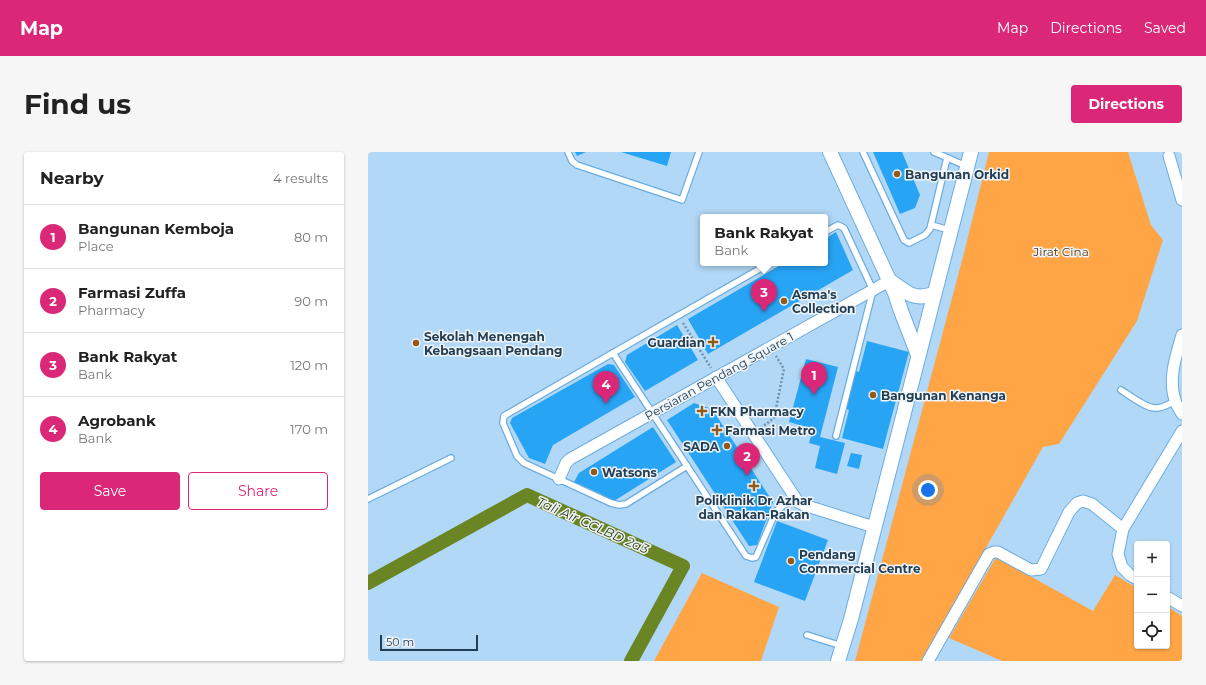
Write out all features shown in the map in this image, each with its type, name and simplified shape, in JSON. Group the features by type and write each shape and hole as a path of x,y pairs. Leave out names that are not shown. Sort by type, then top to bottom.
{"street":[{"path":"830,152 892,287 918,355"},
{"path":"838,661 971,152"},
{"path":"1169,156 1182,200"},
{"path":"892,287 915,296 924,297 934,294"},
{"path":"892,287 924,333"},
{"name":"Persiaran Pendang Square 1","path":"559,479 566,463 570,459 873,290 892,287"},
{"path":"1182,334 1177,351 1172,384 1175,401 1182,414"},
{"path":"716,377 798,502 874,527"},
{"path":"1134,577 1122,567 1118,554 1123,528 1182,431"},
{"path":"928,661 989,554 998,552 1031,570 1041,569 1069,512 1076,503 1083,501 1092,504 1123,528"},
{"path":"1170,599 1182,606"}],"lane":[{"path":"568,152 572,161 577,165 682,200 699,152"},
{"path":"863,152 905,242 911,243 926,235 931,225 947,158"},
{"path":"934,152 967,166"},
{"path":"828,230 838,225 844,228 873,290 836,436"},
{"path":"931,225 950,230"},
{"path":"687,466 622,505 611,504 520,460 503,423 503,418 765,266"},
{"path":"613,353 749,558 758,555 776,511 795,497"},
{"path":"1121,390 1144,404 1154,408 1163,407 1175,401"},
{"path":"368,499 451,458"},
{"path":"807,634 842,646"}],"path":[{"path":"679,315 716,377"},
{"path":"753,434 774,418 784,368 771,347"}],"green space":[{"name":"Jirat Cina","path":"989,152 1128,152 1151,225 1163,240 1137,321 1059,444 1043,447 922,661 855,661 964,253"},
{"path":"996,557 1093,611 1115,575 1134,586 1134,649 1170,649 1170,608 1182,616 1182,661 1002,661 949,638"},
{"path":"702,573 779,607 761,661 654,661"}],"building":[{"path":"575,152 586,152 577,156"},
{"path":"621,152 671,152 667,166"},
{"name":"Bangunan Orkid","path":"873,152 902,152 920,195 915,208 900,214"},
{"path":"836,232 853,270 708,354 688,319 779,266 828,266 828,237"},
{"path":"677,325 698,360 645,391 625,362 627,355"},
{"path":"867,341 909,352 883,449 842,438 849,410 846,409 856,371 859,372"},
{"path":"806,359 838,367 820,437 845,443 837,474 815,468 820,446 809,443 813,429 789,422"},
{"path":"608,364 614,365 635,397 553,445 545,464 529,458 510,423 512,418"},
{"path":"694,403 712,409 773,502 757,545 749,546 667,420"},
{"path":"653,427 676,462 614,501 574,482 579,473"},
{"path":"851,453 862,455 859,469 847,466"},
{"name":"Pendang Commercial Centre","path":"777,521 828,540 805,601 754,582"}],"waterway":[{"name":"Tali Air CCLBD 2a3","path":"368,583 527,495 683,566 631,661"}],"place":[{"name":"Bangunan Orkid","path":"897,174"},
{"name":"Asma's Collection","path":"784,301"},
{"name":"Bank Rakyat","path":"764,312"},
{"name":"Guardian","path":"713,342"},
{"name":"Sekolah Menengah Kebangsaan Pendang","path":"416,343"},
{"name":"Bangunan Kemboja","path":"814,395"},
{"name":"Bangunan Kenanga","path":"873,395"},
{"name":"Agrobank","path":"606,404"},
{"name":"FKN Pharmacy","path":"702,411"},
{"name":"Farmasi Metro","path":"717,430"},
{"name":"SADA","path":"727,446"},
{"name":"Watsons","path":"594,472"},
{"name":"Farmasi Zuffa","path":"747,476"},
{"name":"Poliklinik Dr Azhar dan Rakan-Rakan","path":"754,486"},
{"name":"Pendang Commercial Centre","path":"791,561"}]}
